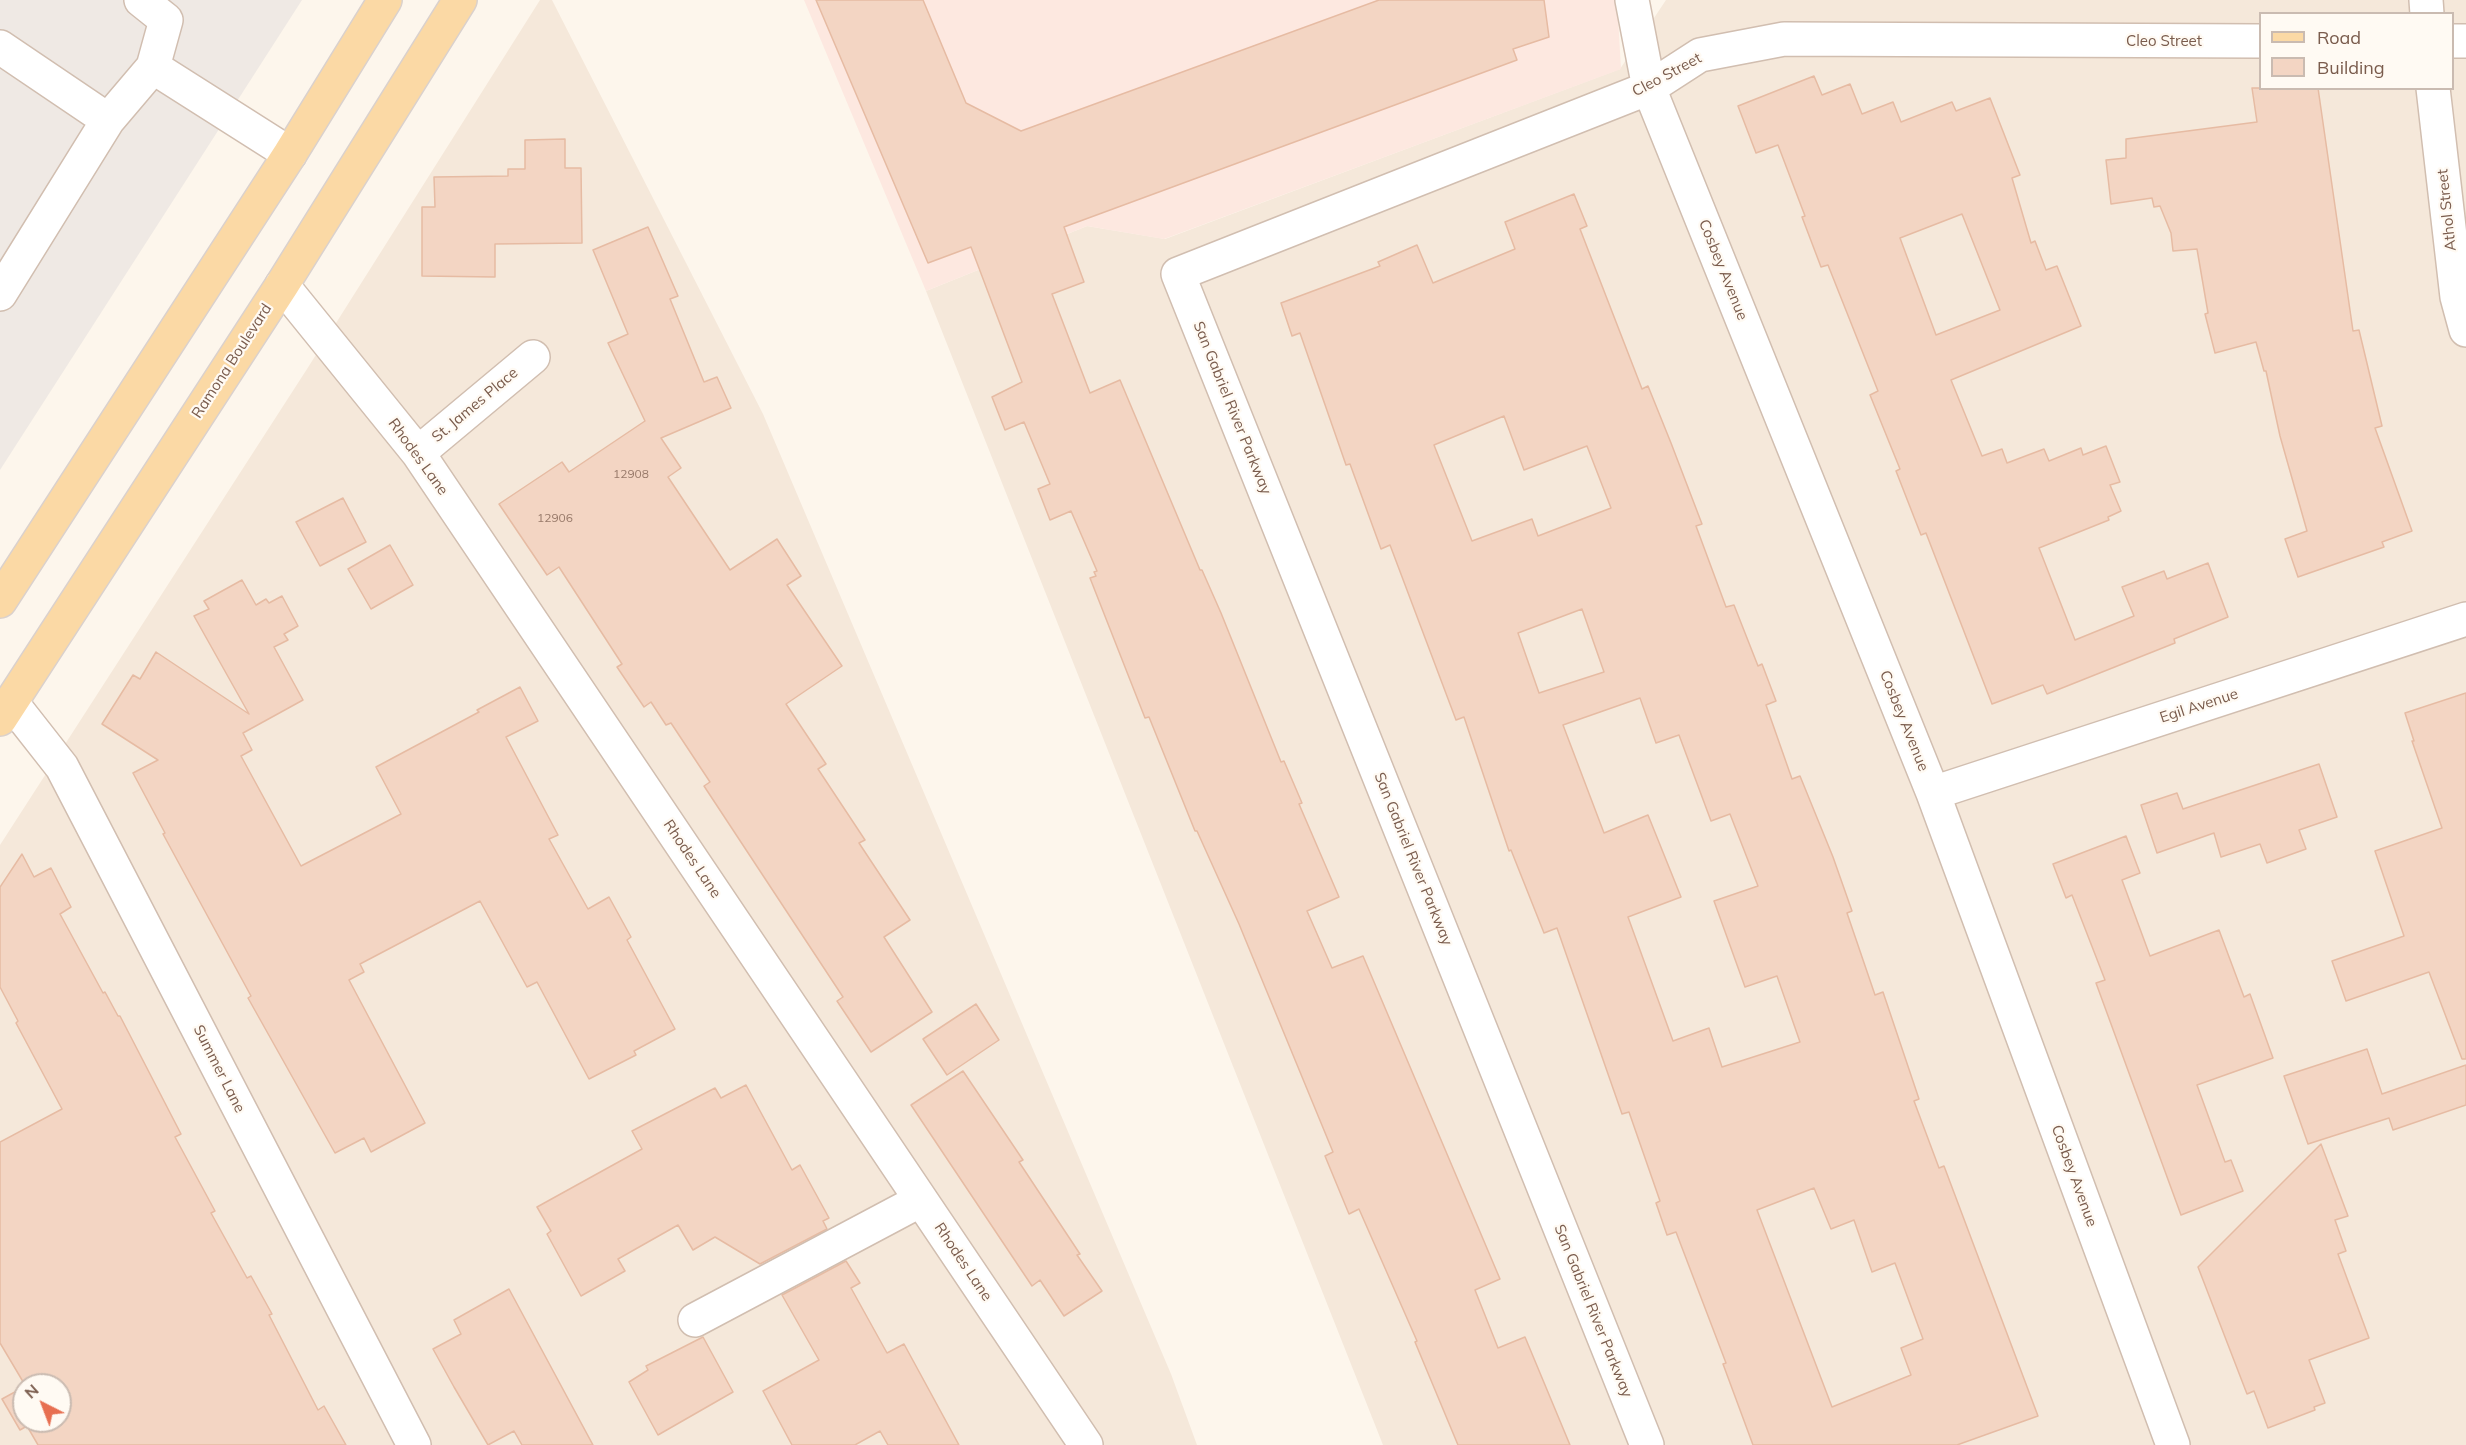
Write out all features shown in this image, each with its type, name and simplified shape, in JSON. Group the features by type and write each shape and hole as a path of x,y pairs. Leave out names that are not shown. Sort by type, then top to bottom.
{"main road":[{"path":"0,601 290,154 385,0"},
{"name":"Ramona Boulevard","path":"5,710 282,285 460,0"}],"street":[{"name":"Cosbey Avenue","path":"1632,0 1649,88 1933,793 2174,1445"},
{"path":"0,294 108,120 153,67 163,7"},
{"name":"Cleo Street","path":"1178,274 1649,88 1700,55 1784,39 2259,41"},
{"path":"0,47 108,120"},
{"path":"153,67 290,154"},
{"name":"Athol Street","path":"2433,90 2457,297 2466,330"},
{"name":"San Gabriel River Parkway","path":"1178,274 1647,1445"},
{"name":"Rhodes Lane","path":"282,285 418,453 1086,1445"},
{"name":"St. James Place","path":"418,453 533,357"},
{"name":"Egil Avenue","path":"1933,793 2466,619"},
{"name":"Summer Lane","path":"5,710 62,767 414,1445"},
{"path":"695,1320 921,1200"}],"shaded area":[{"path":"0,0 302,0 0,470"},
{"path":"540,0 552,0 763,414 1171,1374 1197,1445 0,1445 0,845 307,369"},
{"path":"804,0 1617,0 1621,69 1164,239 1087,226 926,291"},
{"path":"1666,0 2466,0 2466,1445 1383,1445 926,291 1087,226 1165,239 1620,69"}],"building":[{"path":"816,0 923,0 966,103 1021,131 1379,0 1544,0 1549,37 1513,49 1517,60 1064,227 1084,282 1052,294 1090,393 1120,380 1200,570 1221,613 1281,762 1284,761 1302,803 1299,804 1339,897 1307,911 1332,968 1363,956 1500,1279 1475,1290 1498,1348 1525,1337 1570,1445 1458,1445 1415,1342 1417,1341 1359,1209 1349,1214 1325,1156 1333,1152 1239,924 1197,831 1195,831 1149,717 1145,718 1090,578 1096,576 1094,572 1097,571 1071,511 1050,520 1038,489 1050,484 1024,422 1005,430 992,397 1022,382 971,247 928,263"},
{"path":"1814,76 1822,95 1850,84 1862,114 1893,102 1901,122 1952,102 1956,111 1990,98 2020,175 2012,178 2031,243 2035,241 2046,270 2057,266 2081,326 1951,380 1982,456 2002,449 2007,463 2044,449 2049,461 2081,448 2083,455 2106,446 2120,482 2110,485 2121,511 2108,517 2109,520 2039,548 2075,640 2134,616 2122,587 2164,571 2167,579 2208,563 2228,617 2174,639 2175,643 2047,694 2043,685 1992,704 1926,533 1921,535 1896,471 1900,469 1870,395 1878,391 1828,265 1821,267 1802,217 1805,216 1778,145 1756,153 1738,106","holes":["1962,214 2000,310 1936,335 1900,238"]},
{"path":"2252,88 2318,90 2353,331 2359,330 2382,426 2375,428 2412,531 2382,542 2384,547 2298,577 2285,539 2307,531 2280,436 2266,371 2264,371 2256,342 2215,353 2205,314 2208,313 2197,249 2173,251 2171,233 2160,206 2154,207 2152,198 2111,204 2106,160 2126,158 2126,139 2257,122"},
{"path":"565,139 565,168 581,168 582,243 495,244 495,277 422,276 422,207 435,207 434,177 508,176 508,169 525,169 525,140"},
{"path":"1574,194 1587,226 1580,229 1642,389 1648,386 1671,443 1702,524 1696,526 1726,607 1734,605 1758,666 1762,664 1776,701 1766,705 1792,779 1800,776 1833,857 1852,911 1847,913 1875,995 1883,992 1919,1099 1914,1101 1939,1168 1944,1166 2038,1416 1957,1445 1753,1445 1723,1364 1726,1363 1676,1232 1667,1235 1656,1203 1660,1201 1629,1112 1622,1114 1557,928 1544,933 1511,850 1509,851 1464,717 1456,720 1390,545 1381,549 1350,464 1346,465 1300,333 1292,336 1281,303 1380,266 1378,262 1417,245 1433,283 1515,249 1505,222","holes":["1504,416 1524,470 1587,446 1611,508 1538,536 1532,519 1472,541 1434,445","1582,609 1604,672 1539,693 1518,633","1640,698 1656,743 1679,735 1711,821 1730,814 1758,886 1714,901 1745,987 1777,976 1800,1042 1722,1067 1709,1028 1673,1041 1628,917 1681,897 1648,815 1604,833 1563,725","1814,1188 1831,1229 1854,1220 1872,1272 1895,1263 1923,1339 1901,1348 1911,1375 1832,1407 1757,1210"]},
{"path":"648,227 678,296 670,299 704,382 717,377 731,408 661,438 681,468 668,477 730,570 777,539 801,576 787,585 842,666 786,704 826,764 818,769 865,840 859,843 910,920 884,937 932,1012 871,1052 837,1001 843,997 704,786 710,782 671,723 666,725 651,702 644,707 617,667 622,664 559,567 547,575 499,504 562,462 569,472 645,421 608,343 628,334 593,250"},
{"path":"343,498 366,542 320,566 296,522"},
{"path":"390,545 413,585 371,609 348,569"},
{"path":"242,580 256,605 266,599 269,603 282,596 298,626 284,634 288,640 274,647 303,700 243,733 252,750 241,756 301,866 401,814 376,767 479,712 477,710 520,687 538,721 506,737 558,835 549,839 588,909 609,897 631,937 627,940 675,1029 634,1051 636,1055 589,1079 537,982 527,987 480,901 360,964 364,972 349,980 425,1123 371,1152 364,1138 335,1153 248,998 251,996 163,834 165,833 133,773 158,760 102,724 133,675 140,679 156,652 249,714 194,616 209,609 204,601"},
{"path":"2466,693 2466,1059 2462,1059 2429,972 2346,1001 2332,961 2404,936 2375,851 2442,828 2412,741 2414,741 2405,713"},
{"path":"2319,764 2337,817 2299,830 2306,849 2267,863 2260,844 2221,857 2214,833 2157,853 2141,805 2177,793 2183,809"},
{"path":"2126,836 2140,873 2122,880 2150,956 2219,930 2244,997 2250,994 2273,1058 2197,1085 2225,1162 2231,1160 2243,1191 2181,1215 2096,983 2105,980 2072,895 2066,898 2053,864"},
{"path":"22,854 34,877 51,868 71,907 60,914 103,993 105,992 120,1016 181,1134 175,1137 215,1211 211,1213 247,1278 251,1276 272,1314 269,1315 318,1410 324,1406 346,1445 38,1445 31,1433 72,1433 72,1373 18,1373 0,1343 0,1142 62,1109 16,1023 18,1021 0,987 0,887"},
{"path":"976,1004 999,1040 947,1075 923,1039"},
{"path":"2367,1049 2382,1094 2466,1065 2466,1105 2393,1130 2389,1118 2308,1144 2284,1076"},
{"path":"963,1071 1023,1160 1019,1162 1102,1291 1064,1316 1040,1280 1032,1286 911,1105"},
{"path":"746,1085 792,1170 800,1165 829,1218 823,1221 827,1229 760,1264 715,1237 693,1250 678,1225 618,1259 625,1271 581,1296 547,1234 551,1231 537,1207 642,1149 632,1131 715,1088 721,1098"},
{"path":"2321,1144 2348,1216 2335,1220 2346,1251 2338,1254 2369,1338 2309,1360 2325,1403 2314,1407 2315,1410 2268,1428 2254,1391 2247,1394 2198,1267"},
{"path":"846,1261 860,1283 851,1288 887,1353 904,1344 959,1445 888,1445 880,1431 855,1445 792,1445 763,1391 819,1360 782,1295"},
{"path":"509,1289 593,1445 522,1445 514,1431 488,1445 433,1349 461,1334 454,1320"},
{"path":"703,1337 733,1392 658,1435 629,1382 648,1370 646,1366"},
{"path":"12,1394 12,1416 2,1399"}]}
